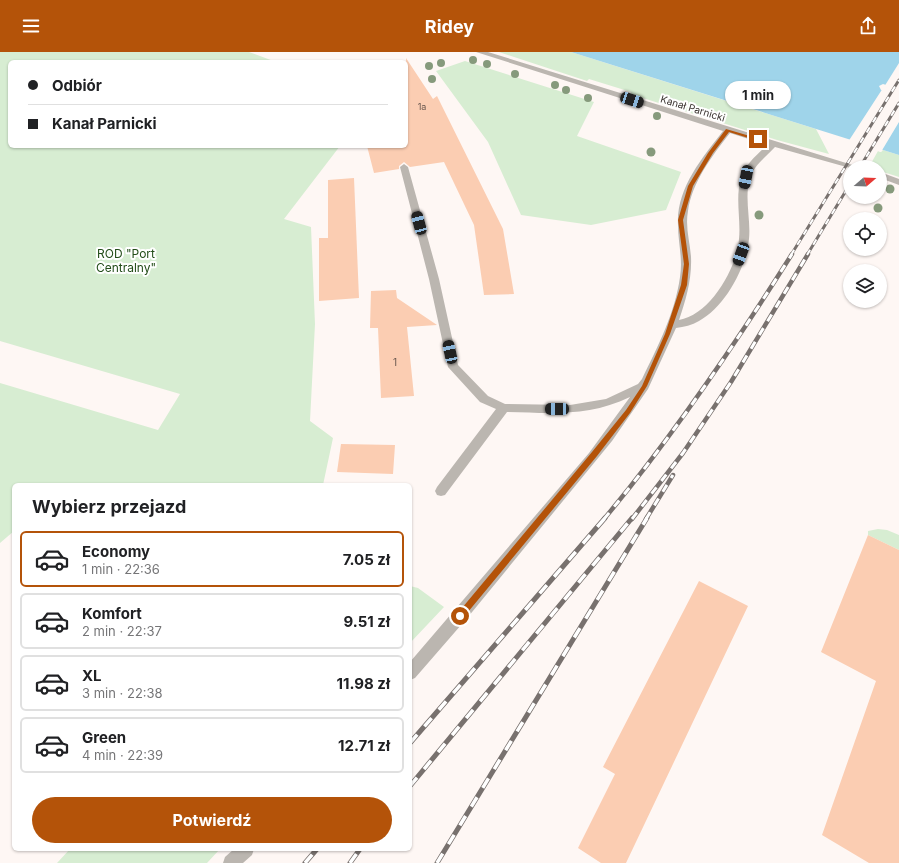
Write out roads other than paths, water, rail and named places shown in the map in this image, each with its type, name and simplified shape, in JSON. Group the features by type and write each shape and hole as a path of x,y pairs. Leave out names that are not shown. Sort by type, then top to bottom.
{"street":[{"name":"Kanał Parnicki","path":"480,52 773,144 843,164"},
{"path":"412,671 451,628 594,454 628,412 644,386 671,325 684,285 686,264 681,220 685,203 698,172 728,130"},
{"path":"671,325 683,324 703,314 712,305 735,271 744,242 742,197 746,177 757,160 773,144"},
{"path":"404,167 434,279 453,367 484,399 504,408 570,409 608,403 644,386"},
{"path":"887,178 899,182"},
{"path":"441,491 504,408"},
{"path":"231,863 244,851"}],"water":[{"path":"571,52 899,52 899,89 883,84 879,86 881,90 899,94 899,155"}],"railway":[{"path":"791,255 899,80"},
{"path":"864,160 899,103"},
{"path":"807,255 843,196"},
{"path":"604,519 630,488 679,423 748,323 792,254"},
{"path":"632,519 683,453 731,382 808,254"},
{"path":"646,519 673,475"},
{"path":"412,741 605,518"},
{"path":"412,784 632,518"},
{"path":"437,863 647,518"},
{"path":"305,863 315,851"},
{"path":"350,863 359,851"}],"park label":[{"name":"ROD \"Port Centralny\"","path":"126,260"}]}
